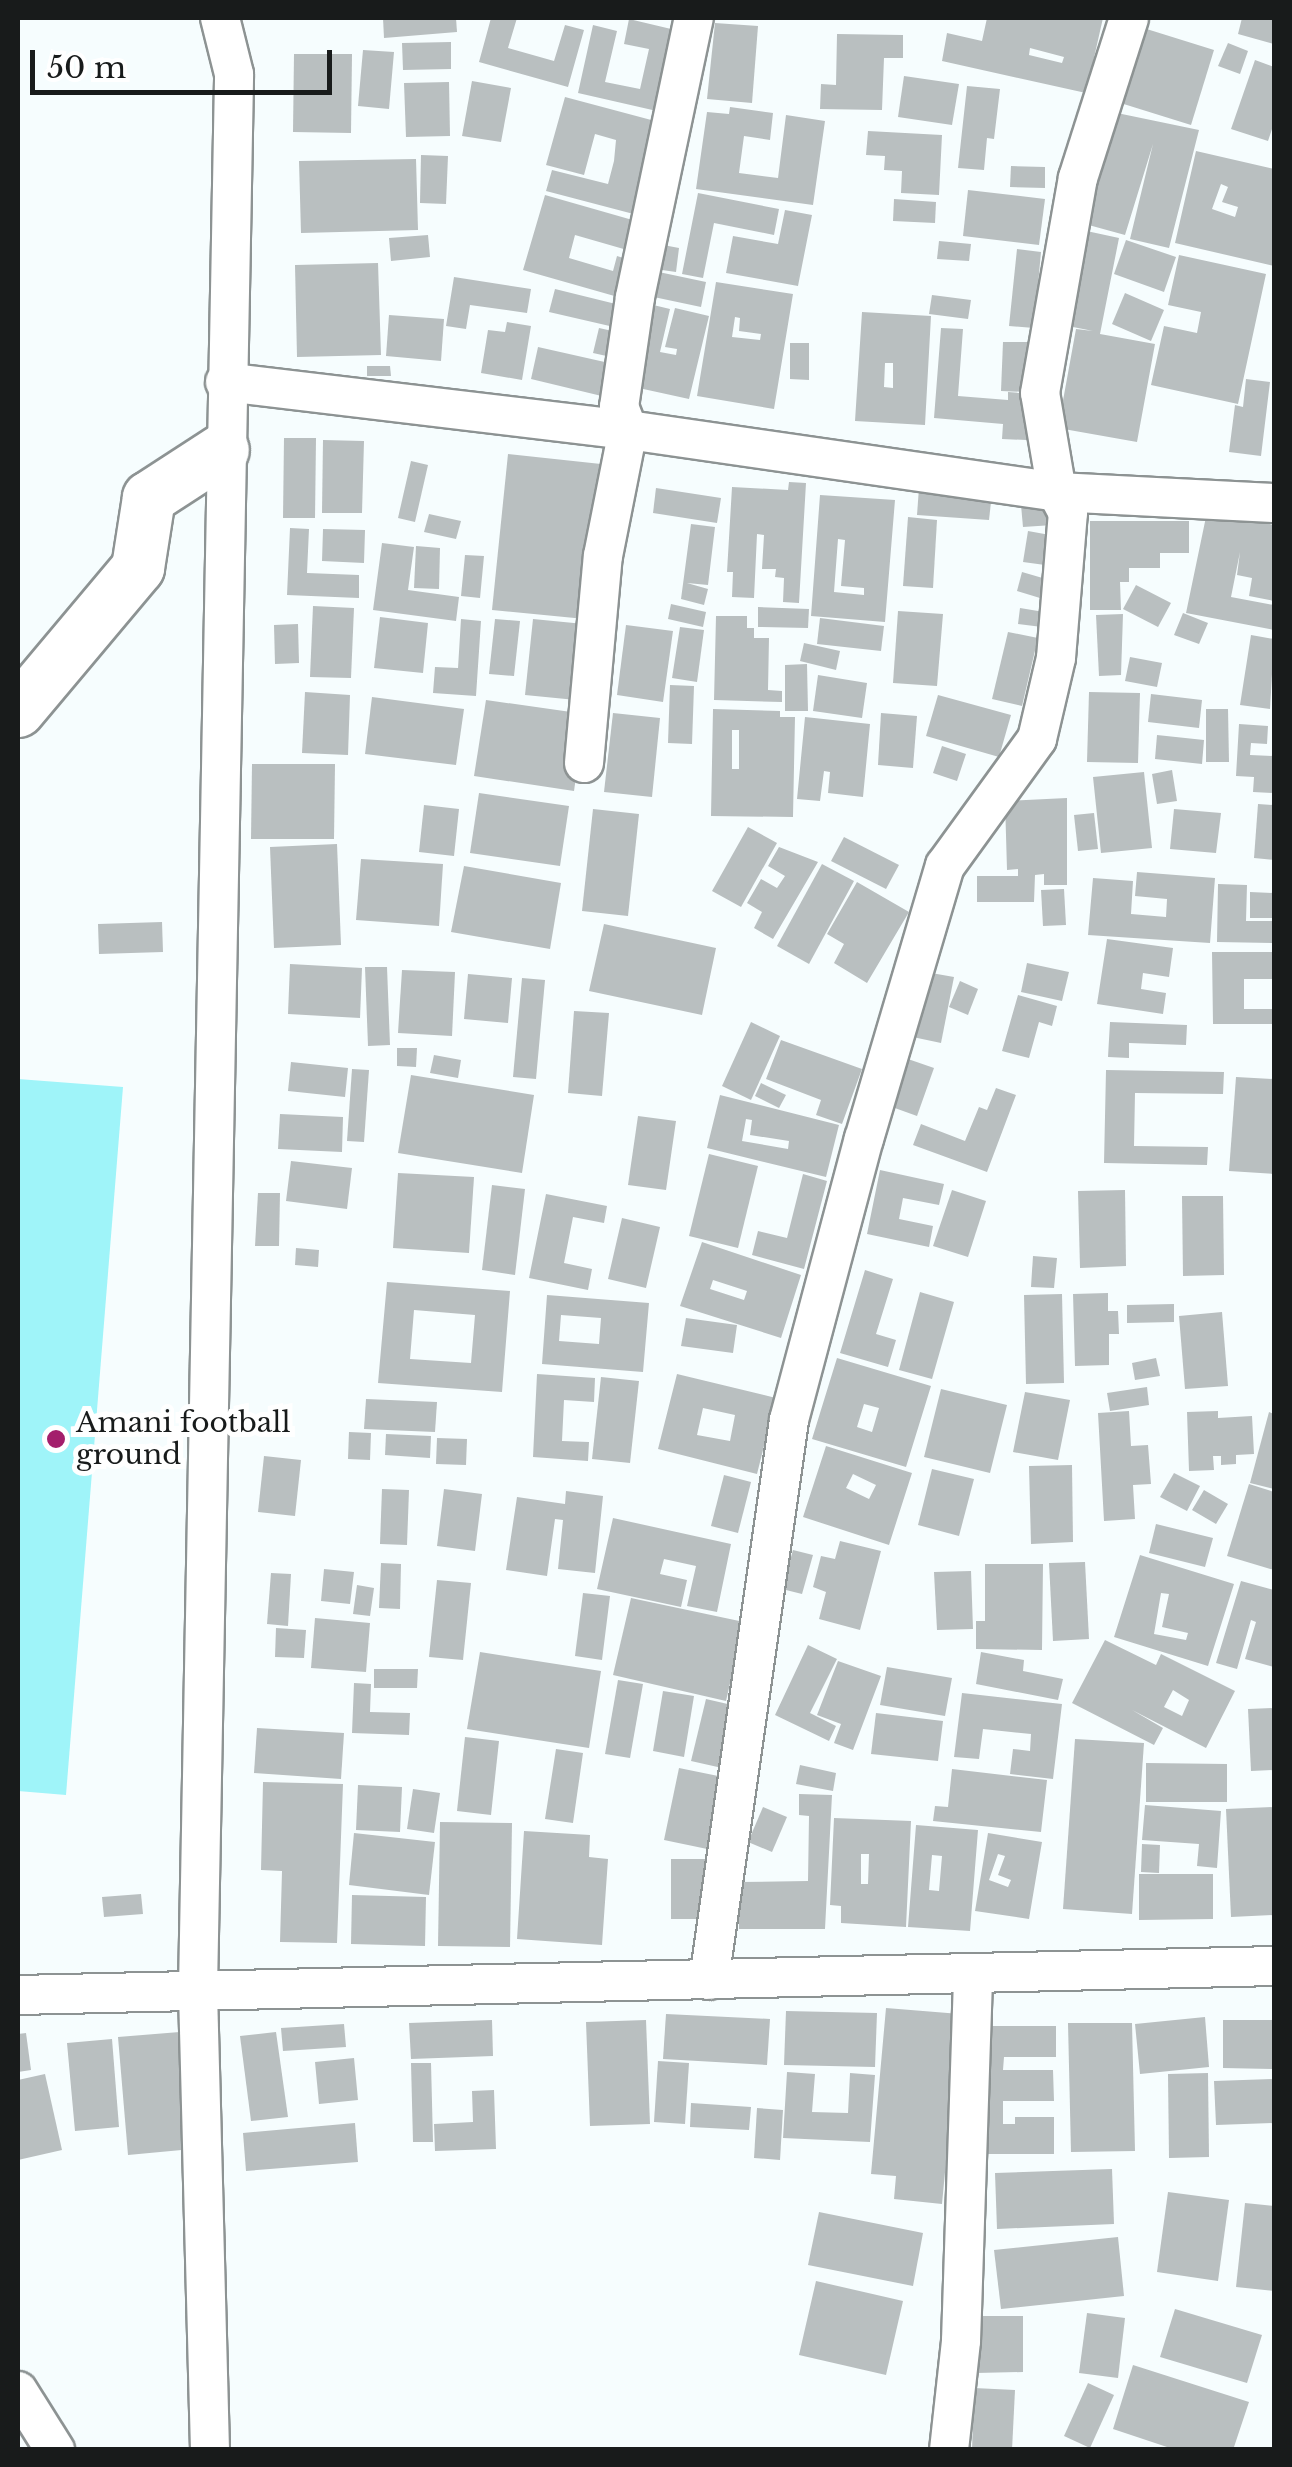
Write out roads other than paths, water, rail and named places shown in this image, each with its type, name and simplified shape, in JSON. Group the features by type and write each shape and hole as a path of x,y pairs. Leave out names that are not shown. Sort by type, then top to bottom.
{"street":[{"path":"210,2450 198,1989 223,450 234,74 220,18"},
{"path":"584,763 603,556 628,430 618,407 635,297 694,18"},
{"path":"710,1980 789,1420 864,1140 946,866 1036,739 1056,658 1068,513 1057,492 1040,393 1078,178 1129,18"},
{"path":"225,382 628,430 1057,492 1274,504"},
{"path":"18,712 138,568 149,498 223,450"},
{"path":"18,1995 1274,1966"},
{"path":"949,2450 961,2341 973,1974"},
{"path":"18,2391 55,2450"}],"place":[{"name":"Amani football ground","path":"56,1439"}]}
